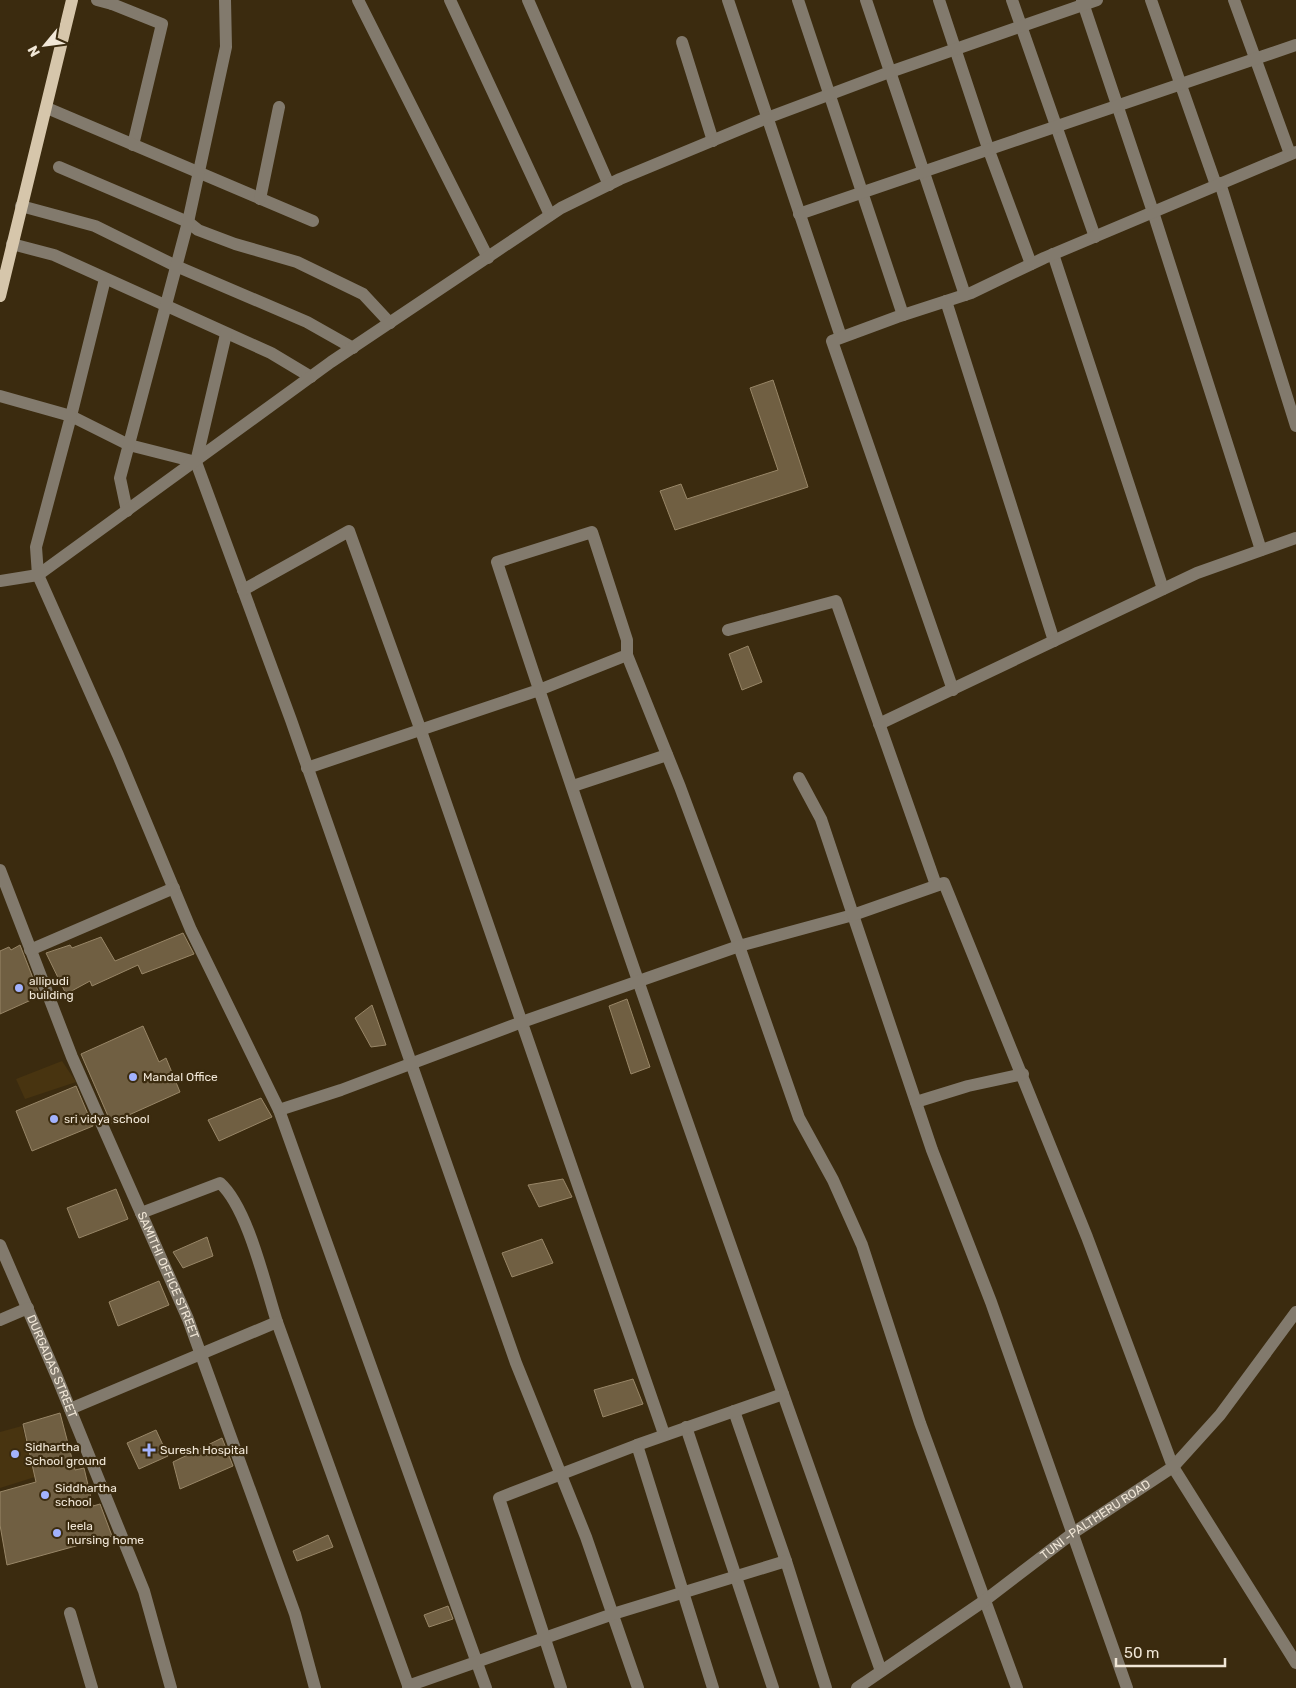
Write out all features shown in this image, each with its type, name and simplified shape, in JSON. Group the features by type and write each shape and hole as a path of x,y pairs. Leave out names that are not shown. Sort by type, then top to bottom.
{"main road":[{"path":"0,296 72,0"}],"street":[{"path":"97,0 112,2 162,24 133,145"},
{"path":"127,511 120,478 188,222 226,47 225,0"},
{"path":"358,0 488,258"},
{"path":"450,0 550,216"},
{"path":"528,0 608,185"},
{"path":"728,0 841,338"},
{"path":"798,0 903,315"},
{"path":"866,0 964,295"},
{"path":"939,0 957,49 988,148 1031,264"},
{"path":"1012,0 1095,237"},
{"path":"0,581 38,575 353,348 550,216 608,185 767,118 830,94 1020,27 1082,2 1097,0"},
{"path":"1151,0 1218,184 1296,426"},
{"path":"953,690 832,340 964,295 1054,254 1293,153 1234,0"},
{"path":"1082,2 1153,212 1261,550"},
{"path":"682,42 713,141"},
{"path":"799,214 924,173 988,148 1116,104 1256,60 1296,45"},
{"path":"260,198 279,107"},
{"path":"47,108 313,221"},
{"path":"59,167 188,222 198,230 235,244 297,262 364,294 390,323"},
{"path":"21,206 96,226 176,266 307,322 353,348"},
{"path":"12,244 54,255 270,353 311,377"},
{"path":"1054,254 1163,589"},
{"path":"105,279 36,547 38,575 118,755 191,930 279,1110 388,1419 486,1688"},
{"path":"946,301 1054,641"},
{"path":"226,334 196,462 307,768 516,1363 562,1475 638,1688"},
{"path":"0,396 71,416 129,445 196,462"},
{"path":"243,590 349,531 421,731 664,1434"},
{"path":"881,1671 636,981 573,786 497,562 592,532 627,640 627,655 739,946 799,1118 833,1180 862,1245 920,1423 1017,1688"},
{"path":"879,724 1198,573 1296,538"},
{"path":"728,630 836,601 936,886"},
{"path":"307,768 539,690 627,655"},
{"path":"573,786 667,756"},
{"path":"798,778 821,819 932,1150 991,1302 1127,1688"},
{"name":"SAMITHI OFFICE STREET","path":"0,870 72,1056 188,1319 295,1614 314,1688"},
{"path":"279,1110 411,1064 636,981 739,946 854,915 944,883 1023,1074 1087,1237 1173,1467 1296,1664"},
{"path":"30,950 174,888"},
{"path":"916,1102 968,1086 1023,1074"},
{"path":"141,1213 220,1183 230,1192 241,1217 409,1687 476,1661 613,1614 786,1562"},
{"name":"DURGADAS STREET","path":"0,1245 28,1308 144,1591 172,1688"},
{"path":"0,1320 28,1308"},
{"name":"TUNI -PALTHERU ROAD","path":"865,1686 881,1671 984,1600 1073,1533 1173,1467 1220,1415 1296,1312"},
{"path":"70,1409 200,1356 277,1322"},
{"path":"561,1688 499,1498 664,1434 783,1394"},
{"path":"734,1411 786,1562 826,1688"},
{"path":"686,1427 773,1688"},
{"path":"637,1445 713,1688"},
{"path":"70,1613 92,1688"}],"shaded area":[{"path":"62,1061 76,1082 25,1099 16,1079"},
{"name":"Sidhartha School ground","path":"22,1426 35,1477 0,1488 0,1432"}],"building":[{"path":"773,380 808,487 675,530 660,491 681,484 687,499 778,470 750,388"},
{"path":"748,646 762,682 742,690 729,654"},
{"path":"183,933 194,954 142,974 138,965 92,986 90,981 66,994 46,953 70,945 72,948 101,937 115,961"},
{"name":"allipudi building","path":"20,945 40,996 0,1014 0,951 9,947 11,950"},
{"path":"627,999 650,1067 631,1074 609,1006"},
{"path":"372,1005 386,1045 371,1047 355,1018"},
{"name":"Mandal Office","path":"143,1026 159,1062 166,1058 180,1092 111,1123 81,1054"},
{"name":"sri vidya school","path":"76,1086 93,1126 32,1151 16,1111"},
{"path":"261,1098 272,1117 219,1141 208,1120"},
{"path":"563,1179 572,1197 539,1207 528,1185"},
{"path":"116,1189 128,1219 79,1238 67,1208"},
{"path":"207,1237 213,1256 183,1268 173,1252"},
{"path":"542,1239 553,1263 512,1277 502,1253"},
{"path":"159,1281 169,1305 118,1326 109,1302"},
{"path":"633,1379 643,1404 603,1417 594,1390"},
{"path":"60,1413 75,1470 84,1468 93,1506 100,1504 112,1536 7,1565 0,1525 0,1492 36,1482 23,1424"},
{"path":"156,1430 168,1456 139,1469 127,1443"},
{"path":"222,1438 233,1466 180,1489 173,1462"},
{"path":"328,1535 333,1547 297,1561 293,1551"},
{"path":"448,1606 453,1619 429,1627 424,1615"}],"place":[{"name":"allipudi building","path":"19,988"},
{"name":"Mandal Office","path":"133,1077"},
{"name":"sri vidya school","path":"54,1119"},
{"name":"Suresh Hospital","path":"149,1450"},
{"name":"Sidhartha School ground","path":"15,1454"},
{"name":"Siddhartha school","path":"45,1495"},
{"name":"leela nursing home","path":"57,1533"}]}
